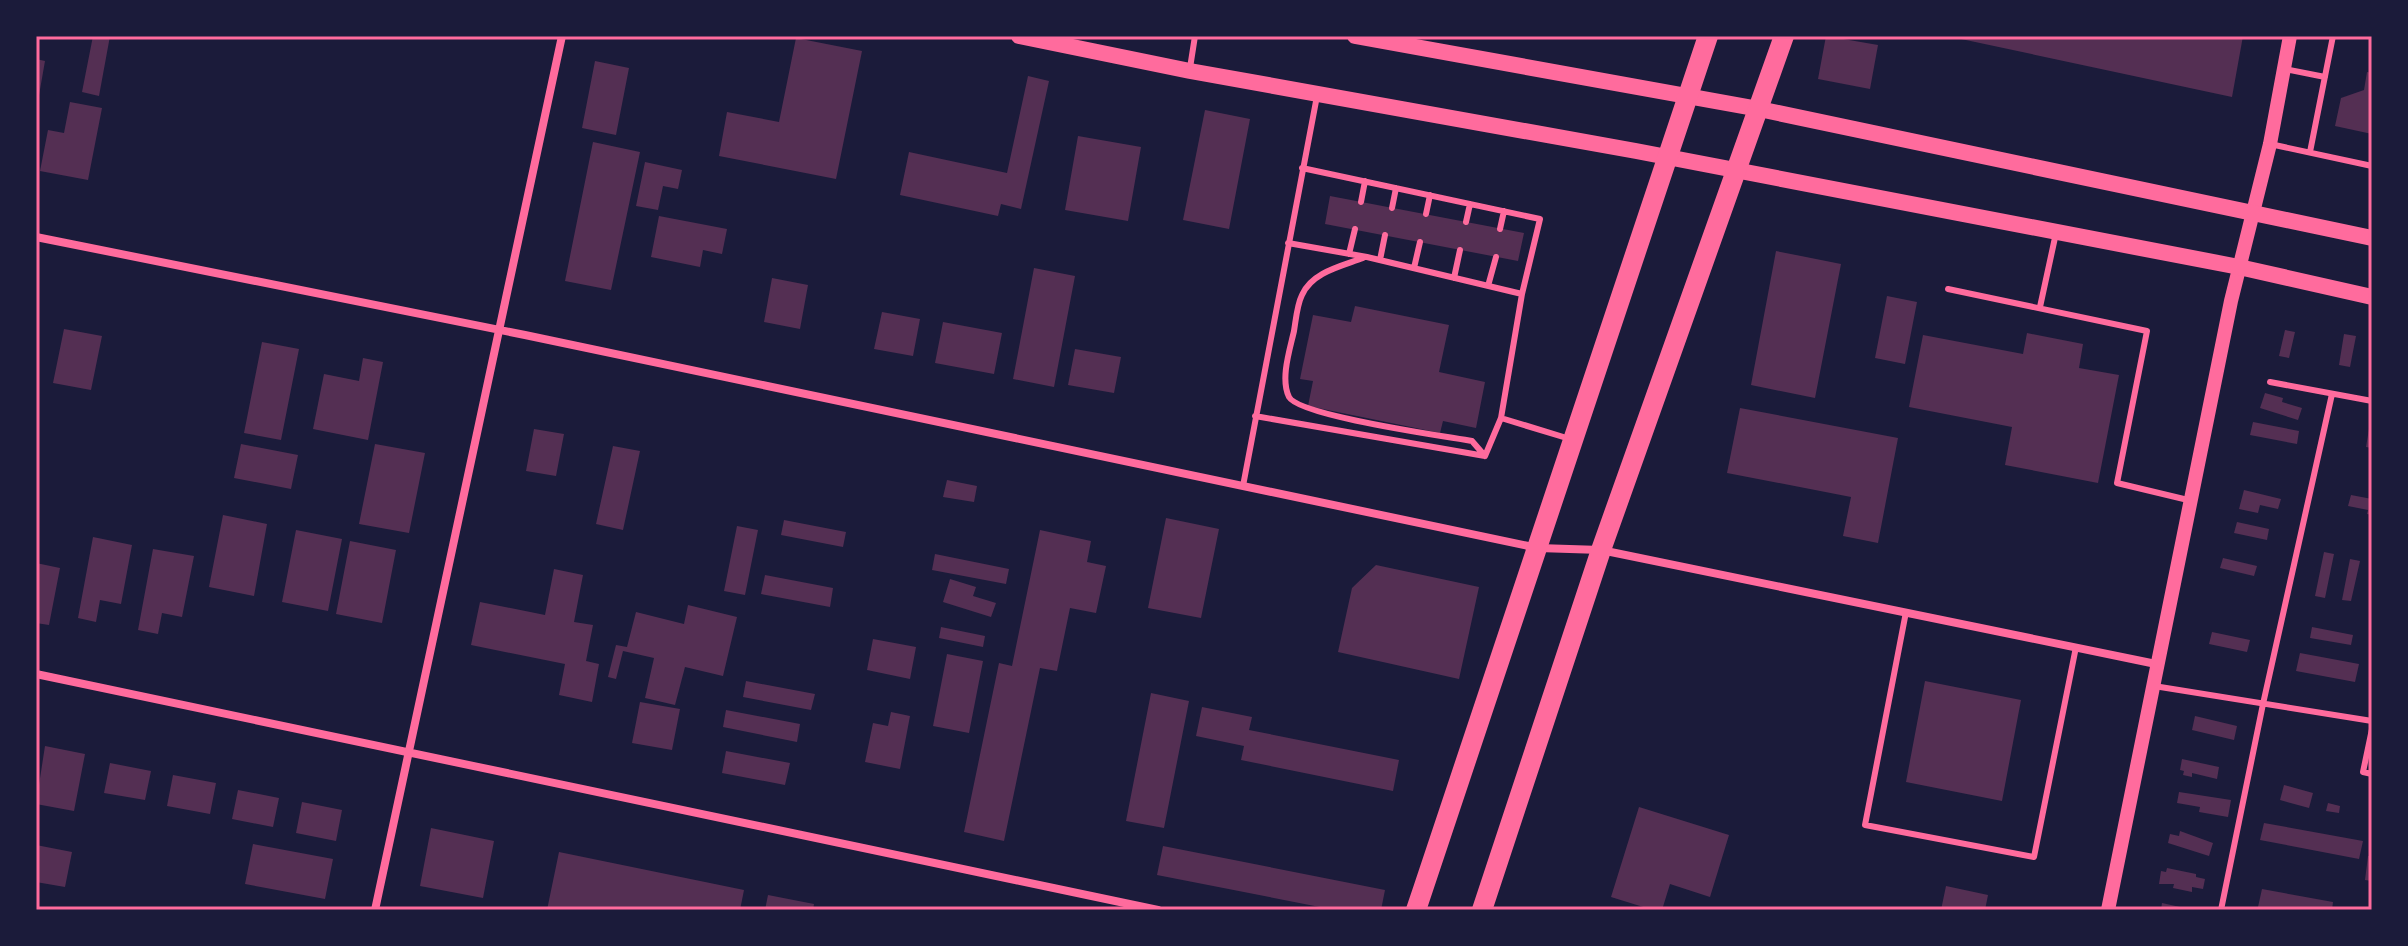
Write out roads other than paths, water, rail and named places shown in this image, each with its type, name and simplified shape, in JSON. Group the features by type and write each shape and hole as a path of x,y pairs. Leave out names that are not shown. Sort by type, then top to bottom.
{"main road":[{"path":"1019,36 1190,71 1665,157 2239,267 2372,297"},
{"path":"1355,36 1759,109 2372,238"},
{"path":"1416,910 1665,157 1708,36"},
{"path":"1482,910 1601,550 1784,36"}],"street":[{"path":"375,910 562,36"},
{"path":"2108,910 2190,500 2239,267 2270,144 2290,36"},
{"path":"36,237 501,330 1538,548 1601,550 2156,664"},
{"path":"36,674 1158,910"}],"lane":[{"path":"1190,71 1195,36"},
{"path":"2310,152 2333,36"},
{"path":"2284,69 2325,77"},
{"path":"1243,486 1318,93"},
{"path":"2270,144 2372,166"},
{"path":"1302,168 1540,219 1522,294 1501,418 1485,456"},
{"path":"1361,202 1365,181"},
{"path":"1392,208 1396,188"},
{"path":"1426,214 1430,195"},
{"path":"1466,222 1470,204"},
{"path":"1500,229 1504,211"},
{"path":"1349,254 1355,229"},
{"path":"2040,307 2056,233"},
{"path":"1380,260 1385,235"},
{"path":"1414,268 1420,242"},
{"path":"1288,243 1367,257 1522,294"},
{"path":"1454,278 1460,250"},
{"path":"1367,257 1316,277 1302,294 1287,373 1290,400 1299,406 1338,417 1472,441 1485,456"},
{"path":"1488,286 1496,257"},
{"path":"1948,289 2147,331 2117,483 2190,500"},
{"path":"2270,382 2372,401"},
{"path":"2221,910 2332,394"},
{"path":"1255,416 1485,456"},
{"path":"1501,418 1573,441"},
{"path":"1906,612 1865,825 2034,857 2076,647"},
{"path":"2152,686 2372,721"},
{"path":"2372,729 2363,772 2372,774"}]}
